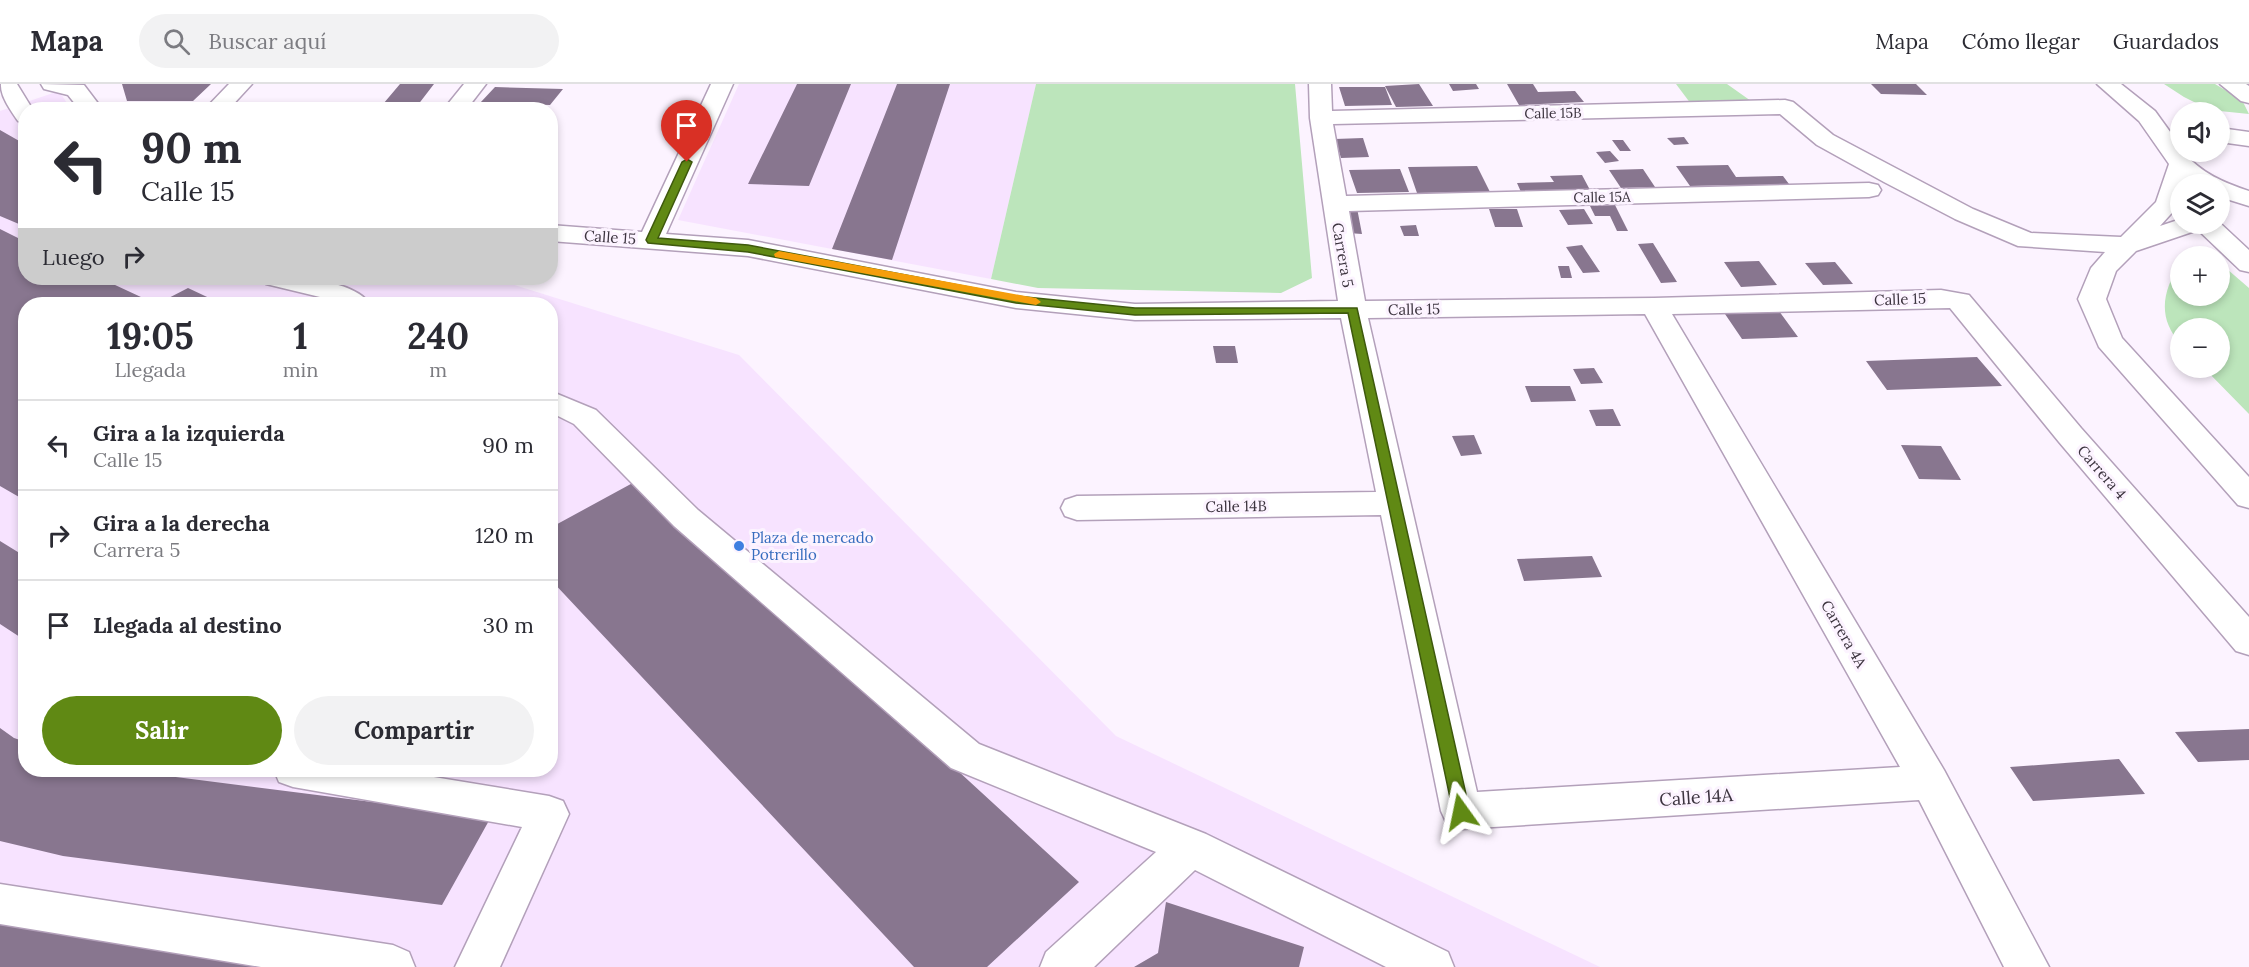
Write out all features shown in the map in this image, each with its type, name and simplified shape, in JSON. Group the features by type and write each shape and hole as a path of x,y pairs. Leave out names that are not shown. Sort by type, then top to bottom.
{"street":[{"path":"52,84 76,90 86,102"},
{"path":"223,102 241,84"},
{"path":"460,102 474,84"},
{"path":"651,240 722,84"},
{"name":"Carrera 5","path":"1320,84 1321,118 1353,310 1461,812"},
{"path":"2108,84 2147,116 2170,142"},
{"path":"2231,84 2249,96"},
{"path":"9,87 18,102"},
{"name":"Calle 15B","path":"1321,118 1785,107 1825,140 1964,214 2027,241 2128,245"},
{"path":"2230,136 2249,139"},
{"path":"2180,162 2181,172 2167,206 2104,268 2092,299 2109,341 2249,497"},
{"path":"2188,162 2200,174"},
{"name":"Calle 15A","path":"1334,204 1869,190"},
{"path":"2230,192 2249,199"},
{"path":"2230,214 2249,211"},
{"path":"2128,245 2170,231"},
{"name":"Calle 15","path":"558,234 748,248 1016,300 1135,312 1654,306 1941,298 1959,301"},
{"path":"2217,234 2249,264"},
{"path":"304,285 329,291 341,297"},
{"name":"Carrera 4","path":"1959,301 2078,444 2249,641"},
{"name":"Carrera 4A","path":"1654,306 1930,782 2027,967"},
{"path":"558,404 585,417 686,518 965,756 1191,847 1425,966"},
{"name":"Calle 14B","path":"1077,508 1394,503"},
{"path":"334,777 549,814 477,967"},
{"name":"Calle 14A","path":"1461,812 1930,782"},
{"path":"1062,967 1191,847"},
{"path":"0,904 393,967"}],"shaded area":[{"path":"739,84 1036,84 991,279 678,220"},
{"name":"Plaza de mercado Potrerillo","path":"59,91 66,102 27,102"},
{"name":"Plaza de mercado Potrerillo","path":"18,105 18,285 514,285 553,297 18,297 18,777 558,777 558,299 739,355 1116,736 1600,967 0,967 0,111"}],"green space":[{"path":"1036,84 1295,84 1312,278 1281,293 1038,288 991,279"},
{"path":"1676,84 1727,84 1751,101 1691,104"},
{"path":"2164,84 2215,84 2242,100 2249,114 2230,112 2230,102 2194,102"},
{"path":"2230,272 2249,288 2249,414 2214,378 2230,378 2230,318 2170,318 2170,329 2165,315 2166,294 2170,284 2170,306 2230,306"}],"building":[{"path":"122,84 211,84 193,101 127,101"},
{"path":"400,84 434,84 420,102 385,102"},
{"path":"797,84 851,84 809,186 748,184"},
{"path":"897,84 950,84 892,260 832,249"},
{"path":"1419,84 1433,106 1396,107 1385,86"},
{"path":"1449,84 1476,84 1479,89 1453,91"},
{"path":"1507,84 1533,84 1538,92 1575,91 1584,102 1519,105"},
{"path":"1871,84 1916,84 1927,95 1881,94"},
{"path":"495,87 563,89 552,102 481,102"},
{"path":"1339,87 1385,87 1392,105 1345,106"},
{"path":"0,130 18,140 18,224 0,216"},
{"path":"1684,137 1689,144 1674,145 1667,138"},
{"path":"1363,138 1369,157 1341,158 1335,139"},
{"path":"1612,140 1623,140 1631,151 1620,151"},
{"path":"1610,151 1619,161 1605,163 1596,152"},
{"path":"1728,165 1736,177 1783,176 1792,188 1745,188 1742,185 1690,186 1676,166"},
{"path":"1477,166 1490,192 1417,193 1408,167"},
{"path":"1400,169 1409,192 1357,193 1349,170"},
{"path":"1643,169 1655,187 1621,188 1609,170"},
{"path":"1582,175 1590,190 1521,192 1517,183 1554,182 1550,176"},
{"path":"1615,205 1628,231 1617,231 1610,216 1595,216 1590,206"},
{"path":"1357,208 1362,234 1348,233 1345,211"},
{"path":"1489,209 1517,209 1523,227 1495,227"},
{"path":"1584,209 1593,224 1568,225 1559,210"},
{"path":"1416,225 1419,236 1404,236 1400,226"},
{"path":"0,229 18,238 18,285 115,285 141,297 18,297 18,496 0,486"},
{"path":"1653,243 1677,282 1661,283 1638,244"},
{"path":"1582,245 1600,272 1583,273 1566,247"},
{"path":"1759,261 1777,285 1741,287 1724,262"},
{"path":"1835,262 1853,284 1823,285 1805,263"},
{"path":"1558,266 1569,266 1572,278 1561,278"},
{"path":"188,288 207,297 171,297"},
{"path":"1779,311 1798,337 1742,339 1725,314"},
{"path":"1213,346 1235,346 1238,363 1216,363"},
{"path":"1977,357 2002,386 1887,390 1866,361"},
{"path":"1594,368 1603,383 1581,384 1573,369"},
{"path":"1525,386 1570,386 1576,401 1531,402"},
{"path":"1613,409 1621,426 1596,426 1589,410"},
{"path":"1474,435 1482,454 1461,456 1452,436"},
{"path":"1901,445 1941,446 1961,480 1919,479"},
{"path":"640,479 1079,882 987,967 914,967 558,588 558,524"},
{"path":"0,541 18,552 18,636 0,624"},
{"path":"1592,556 1602,577 1524,581 1517,559"},
{"path":"0,728 18,739 18,777 176,777 491,817 442,905 63,856 0,841"},
{"path":"2249,729 2249,760 2198,762 2175,732"},
{"path":"2119,759 2145,794 2033,801 2010,767"},
{"path":"1166,902 1304,947 1299,967 1134,967 1158,953"},
{"path":"0,917 308,967 0,967"}],"slow traffic":[{"path":"779,254 1036,302"}],"place":[{"name":"Plaza de mercado Potrerillo","path":"739,546"}],"route":[{"path":"687,162 651,240 748,248 1016,300 1135,312 1353,310 1461,812"}]}
